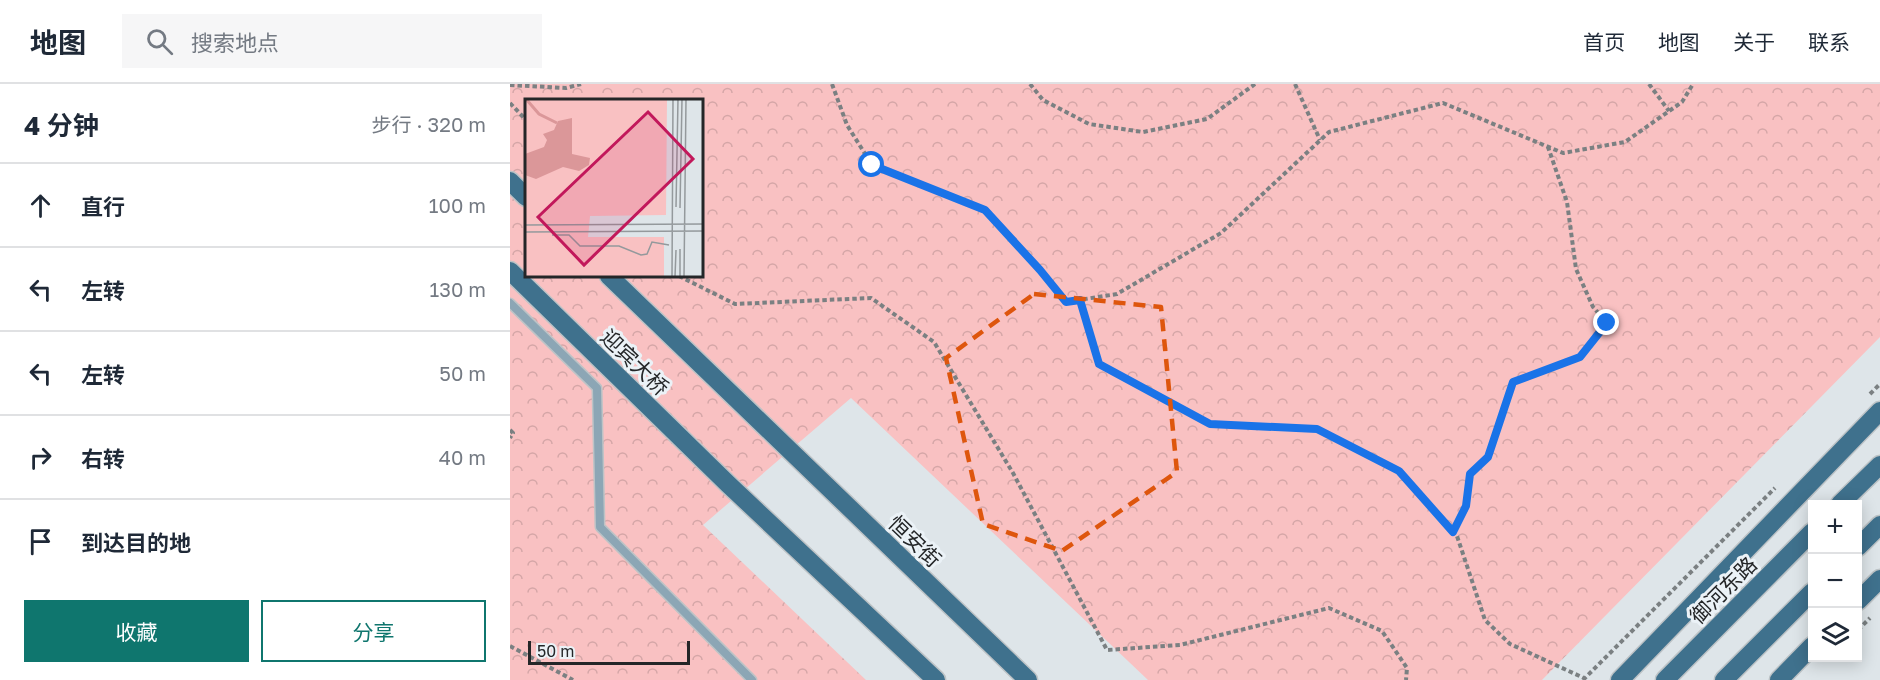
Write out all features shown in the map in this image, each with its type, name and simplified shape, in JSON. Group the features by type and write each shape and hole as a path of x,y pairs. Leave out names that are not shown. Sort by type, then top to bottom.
{"main road":[{"path":"510,181 525,195"},
{"name":"迎宾大桥","path":"510,271 728,484 936,680"},
{"name":"迎宾大桥","path":"611,278 772,434"},
{"path":"1620,680 1880,411"},
{"name":"恒安街","path":"772,434 1028,680"},
{"path":"1844,500 1880,465"},
{"path":"1862,542 1880,525"},
{"name":"御河东路","path":"1665,680 1808,536"},
{"path":"1862,596 1880,579"},
{"path":"1724,680 1808,596"},
{"path":"1779,680 1808,650"}],"lane":[{"path":"510,303 597,388 600,527 752,680"}],"path":[{"path":"510,85 567,88 581,84"},
{"path":"832,84 848,125 872,165 985,210 1066,302 1117,294 1221,233 1329,132 1443,103 1563,153 1625,142 1682,102 1693,84"},
{"path":"1030,84 1043,100 1089,124 1143,132 1207,119 1255,84"},
{"path":"1295,84 1320,140"},
{"path":"1649,84 1669,111"},
{"path":"510,103 525,119"},
{"path":"1453,532 1466,506 1470,474 1488,457 1513,382 1580,357 1607,323 1593,307 1576,268 1567,202 1548,147"},
{"path":"683,278 735,304 871,298 934,342 1013,473 1107,650 1180,645 1329,608 1382,631 1407,668 1406,680"},
{"path":"1080,300 1099,364 1210,424 1317,429 1399,471 1457,536 1485,620 1510,644 1583,679 1779,484"},
{"path":"1863,400 1880,384"},
{"path":"510,430 513,433 510,438"},
{"path":"510,646 573,680"}],"highlighted area":[{"path":"1034,294 1161,307 1177,472 1062,551 983,524 946,358"}],"green space":[{"path":"510,84 1880,84 1880,337 1542,680 1148,680 851,398 703,525 866,680 510,680"}],"route":[{"path":"872,165 985,210 1066,302 1080,300 1099,364 1210,424 1317,429 1399,471 1453,532 1466,506 1470,474 1488,457 1513,382 1580,357 1607,323"}]}
